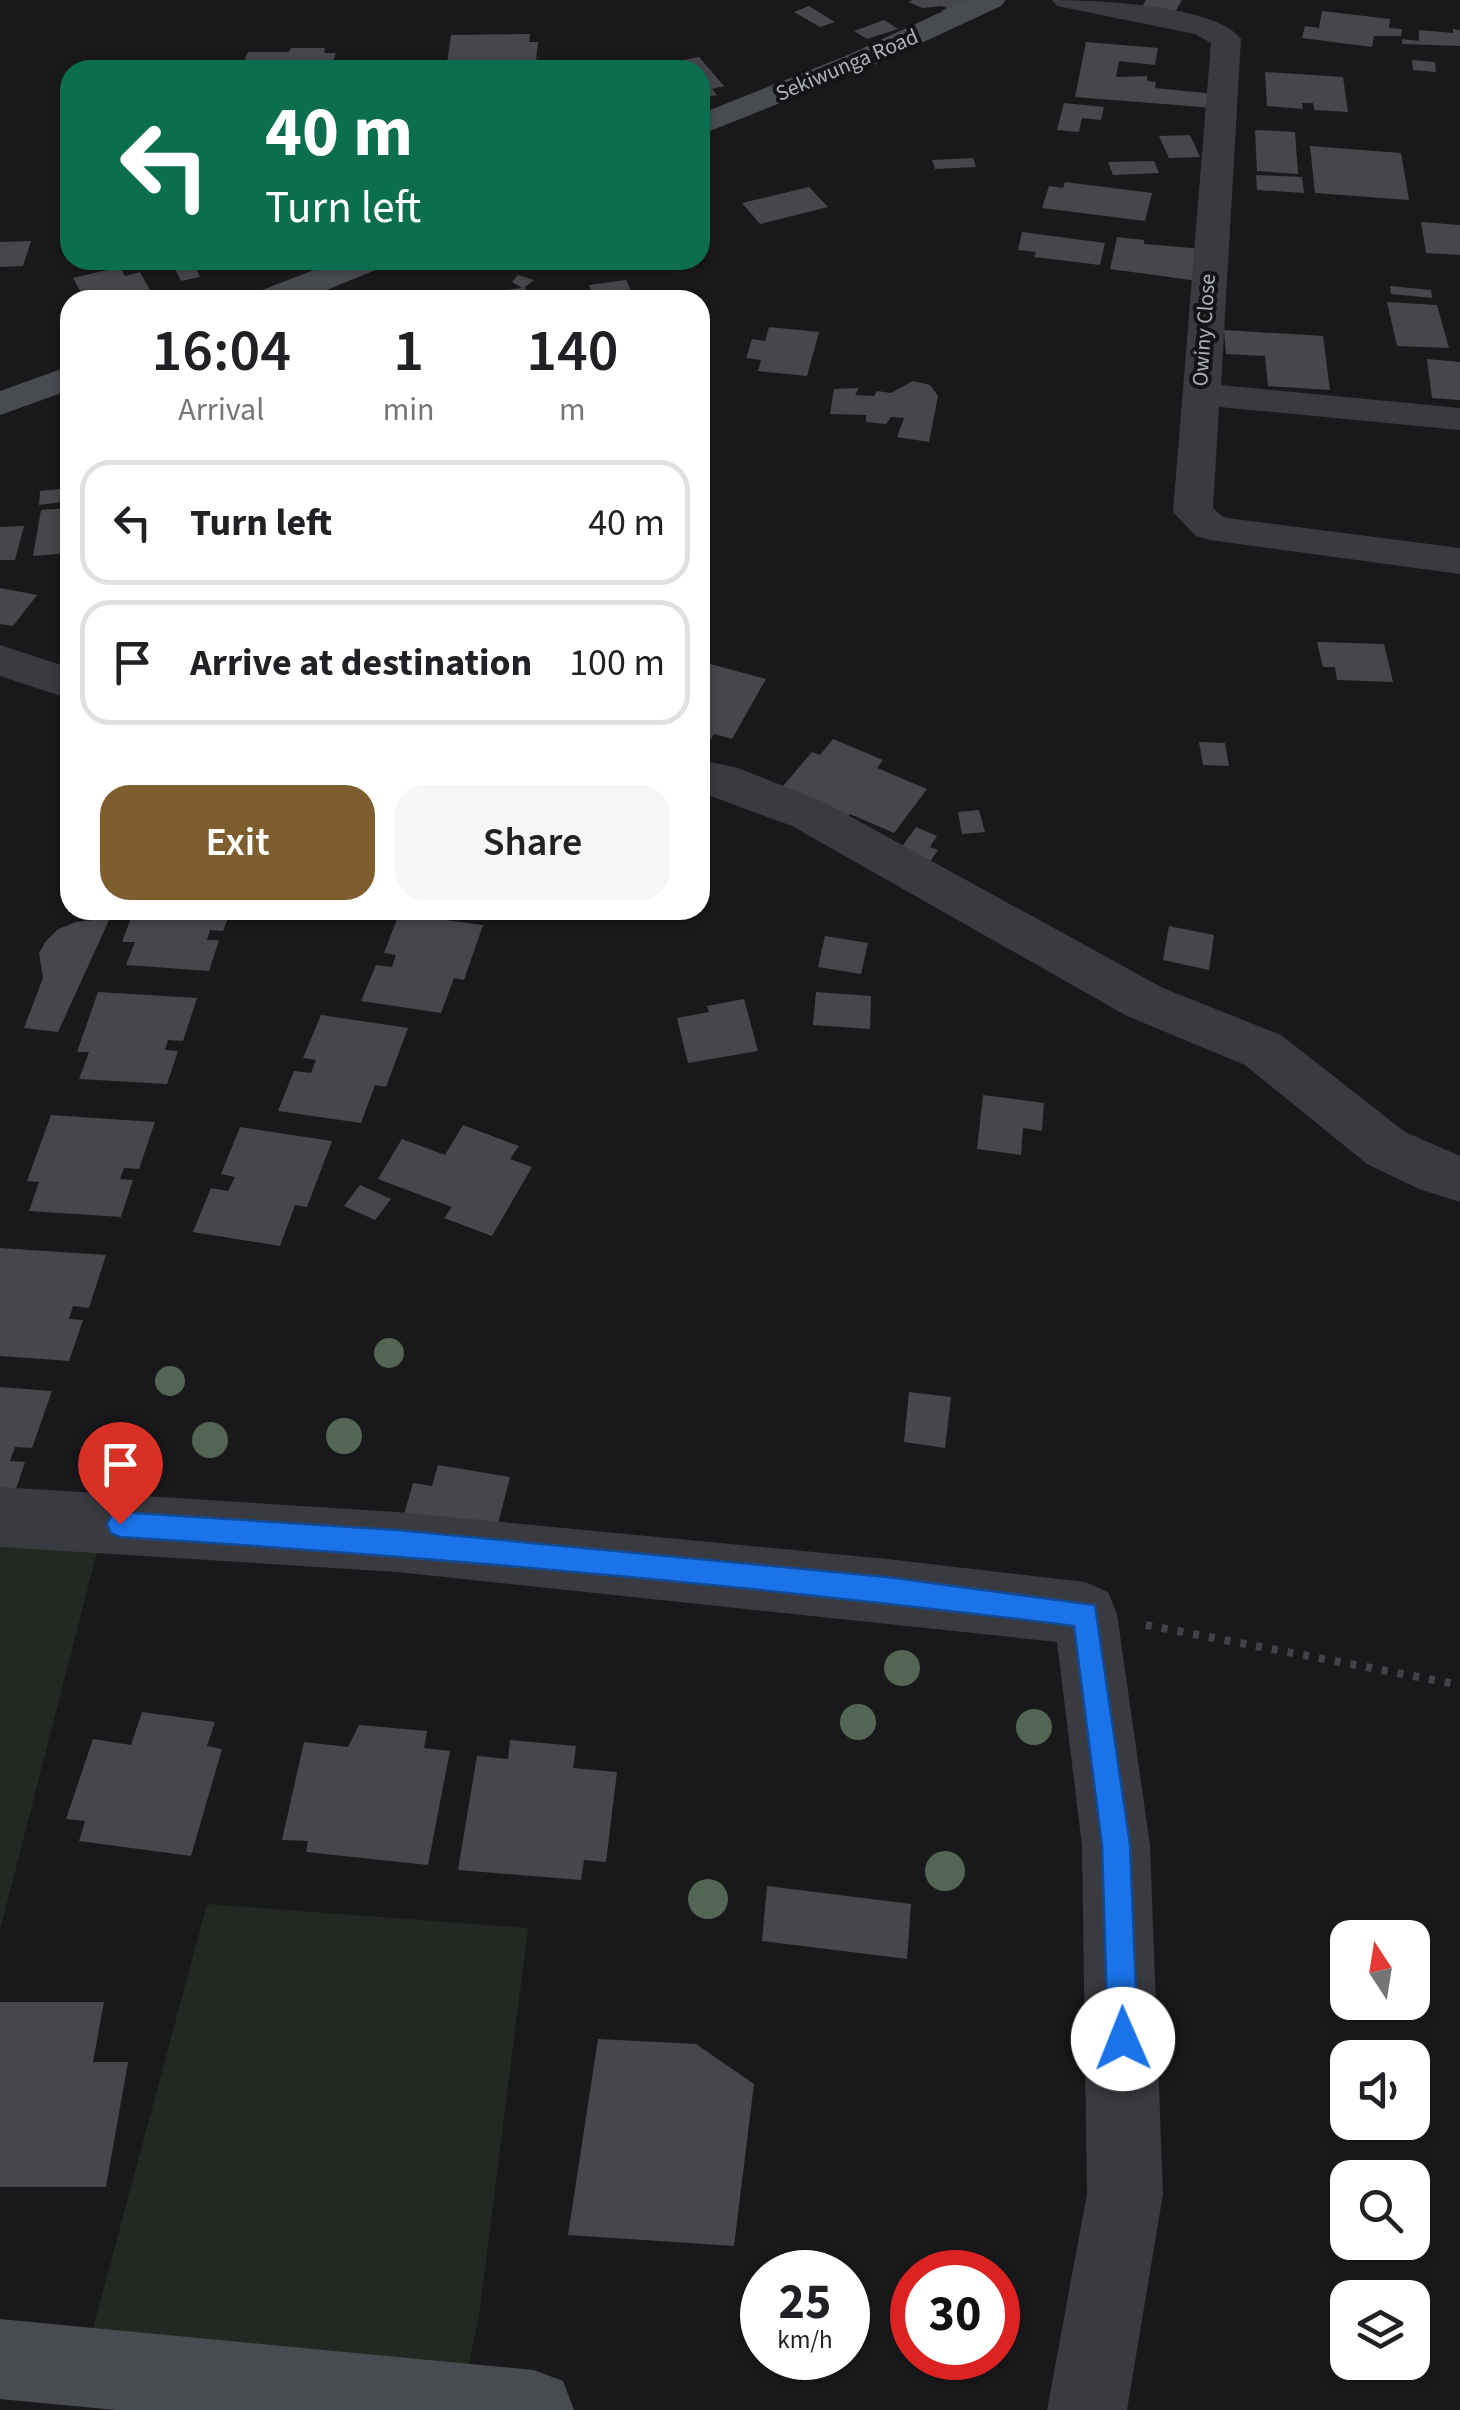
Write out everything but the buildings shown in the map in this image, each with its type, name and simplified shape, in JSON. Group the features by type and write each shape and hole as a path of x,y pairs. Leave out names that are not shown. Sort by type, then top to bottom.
{"main road":[{"name":"Sekiwunga Road","path":"710,120 859,62 992,0"},
{"path":"295,290 346,270"},
{"path":"0,404 60,381"},
{"path":"0,2359 534,2410"}],"street":[{"name":"Owiny Close","path":"1067,0 1204,27 1226,39 1193,512 1210,527 1460,561"},
{"path":"1200,394 1460,419"},
{"path":"0,660 60,681"},
{"path":"710,778 808,814 1144,1002 1263,1050 1386,1148 1460,1180"},
{"path":"0,1517 397,1542 887,1590 1085,1614 1116,1845 1125,2194 1086,2410"}],"path":[{"path":"1085,1614 1460,1684"}],"shaded area":[{"path":"0,1547 97,1552 0,1930"},
{"path":"207,1904 528,1928 479,2316 467,2371 92,2332"}],"route":[{"path":"120,1524 397,1542 887,1590 1085,1614 1116,1845 1123,2039"}]}
